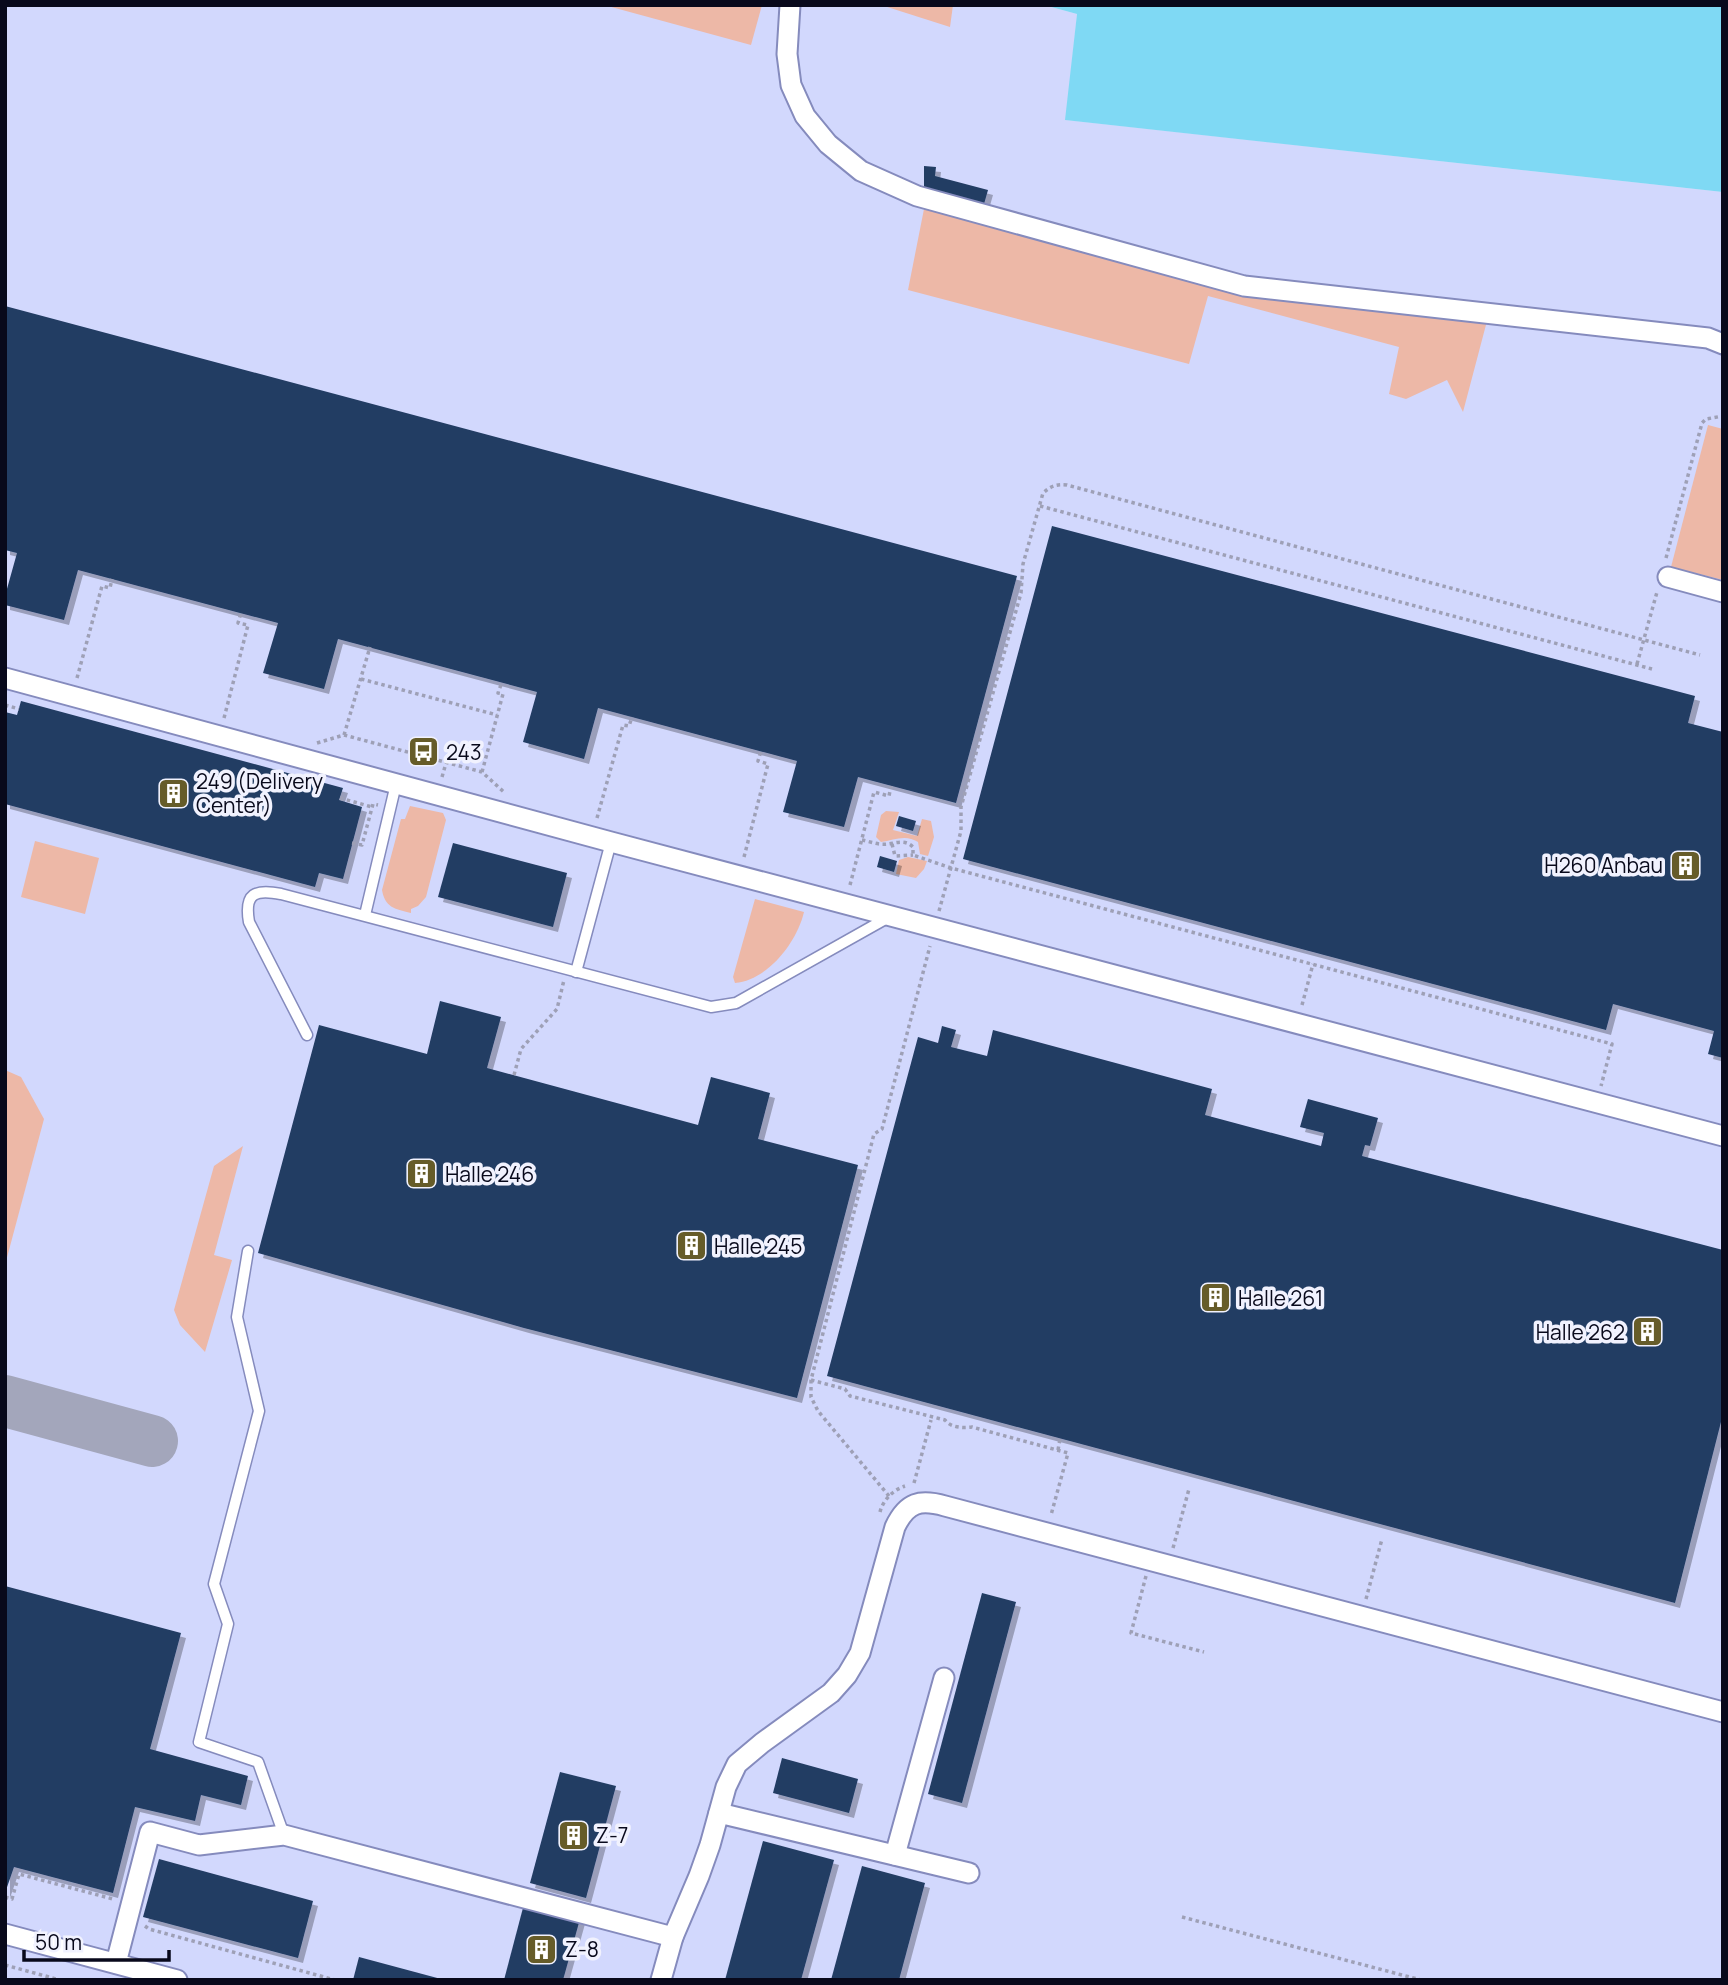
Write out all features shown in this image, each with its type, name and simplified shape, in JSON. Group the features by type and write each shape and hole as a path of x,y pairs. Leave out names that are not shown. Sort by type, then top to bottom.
{"street":[{"path":"790,5 787,54 791,85 805,116 828,144 861,171 918,196 1244,286 1708,338 1723,344"},
{"path":"1663,576 1723,592"},
{"path":"5,678 611,842 1723,1136"},
{"path":"660,1980 673,1937 699,1876 726,1787 737,1764 831,1693 848,1675 860,1653 895,1527 905,1509 922,1502 1723,1712"},
{"path":"895,1855 944,1678"},
{"path":"719,1813 969,1873"},
{"path":"116,1964 150,1832 199,1845 284,1835 673,1937"},
{"path":"5,1934 177,1980"}],"lane":[{"path":"365,915 396,784"},
{"path":"576,972 611,842"},
{"path":"307,1035 249,922 249,899 264,890 711,1007 736,1003 893,915"},
{"path":"248,1251 237,1317 258,1411 214,1584 228,1624 199,1742 258,1762 284,1835"}],"path":[{"path":"1637,664 1663,576 1702,423 1706,419 1723,416"},
{"path":"889,1496 818,1411 811,1397 811,1380 874,1134 882,1129 961,831 961,807 1021,593 1023,564 1043,493 1050,486 1067,485 1700,655"},
{"path":"1040,506 1652,669"},
{"path":"76,680 102,586 110,588 112,579"},
{"path":"223,720 248,625 238,623 241,613"},
{"path":"344,735 370,647"},
{"path":"361,679 497,715"},
{"path":"482,772 503,694 498,693 502,682"},
{"path":"5,705 19,709"},
{"path":"597,820 623,725 629,726 632,717"},
{"path":"312,744 344,735 482,772 509,797"},
{"path":"744,858 768,764 758,761 761,751"},
{"path":"850,885 874,792 888,796 891,786"},
{"path":"340,798 372,807"},
{"path":"862,840 881,845 908,843 913,847 913,855"},
{"path":"892,844 895,856 898,857 913,855 951,868 1612,1044 1600,1089"},
{"path":"1297,1024 1313,964"},
{"path":"811,1380 845,1389 850,1396 945,1420 948,1424 963,1428 972,1427 1068,1453 1050,1517"},
{"path":"914,1483 931,1420"},
{"path":"1058,1450 1060,1439"},
{"path":"1173,1550 1189,1489"},
{"path":"1366,1601 1382,1539"},
{"path":"1156,1576 1147,1573 1131,1633 1204,1652"},
{"path":"5,1897 12,1899 19,1874 119,1900 149,1929 335,1980"},
{"path":"1182,1917 1421,1980"},
{"path":"5,1965 60,1980"}],"shaded area":[{"path":"5,5 1044,5 1077,14 1066,120 1723,192 1723,1980 5,1980"},
{"path":"604,5 762,5 751,45"},
{"path":"881,5 953,5 950,27"},
{"path":"1044,5 1723,5 1723,192 1065,120 1077,14"},
{"path":"924,209 1241,294 1487,321 1463,412 1447,380 1406,399 1389,394 1399,347 1208,296 1189,364 908,290"},
{"path":"1708,425 1723,429 1723,580 1671,567"},
{"path":"410,806 443,813 446,820 426,897 411,909 411,913 391,906 385,900 382,890 401,819 405,819"},
{"path":"886,811 899,812 893,830 917,836 922,819 931,821 934,837 928,856 920,854 918,842 909,838 881,842 876,837 881,815"},
{"path":"35,841 99,858 85,914 21,897"},
{"path":"908,857 927,861 916,878 896,874 899,860"},
{"path":"755,899 804,912 795,935 779,958 759,975 735,983 733,977"},
{"path":"5,1070 21,1077 44,1119 5,1265"},
{"path":"243,1146 214,1255 232,1260 205,1352 180,1325 174,1310 214,1166"}],"building":[{"path":"924,166 936,167 935,176 988,190 984,204 924,187"},
{"path":"5,306 1017,576 956,803 858,777 844,827 783,812 797,761 598,708 584,759 523,742 537,692 338,639 324,689 263,673 278,623 78,570 64,620 5,605 17,553 5,550"},
{"path":"1052,526 1695,696 1688,723 1723,732 1723,1058 1708,1054 1714,1031 1613,1004 1606,1030 963,859"},
{"name":"249 (Delivery Center)","path":"21,701 343,788 339,800 362,807 343,879 319,873 315,887 5,804 5,712 17,715"},
{"path":"899,816 916,821 913,831 896,826"},
{"path":"453,843 567,873 553,927 438,897"},
{"path":"880,856 897,861 894,872 877,867"},
{"path":"440,1001 501,1017 487,1068 698,1125 711,1077 770,1093 758,1139 858,1165 797,1398 524,1328 258,1253 319,1025 427,1054"},
{"name":"Halle 261","path":"942,1026 956,1030 951,1047 987,1056 993,1030 1212,1089 1205,1115 1321,1146 1324,1133 1300,1127 1308,1099 1378,1118 1370,1146 1365,1145 1362,1156 1723,1250 1723,1414 1675,1603 827,1376 918,1037 938,1043"},
{"path":"5,1586 181,1633 150,1749 248,1776 241,1805 201,1795 195,1821 135,1807 113,1893 14,1867 5,1893"},
{"path":"982,1593 1016,1602 962,1803 928,1794"},
{"path":"782,1758 858,1779 849,1813 773,1793"},
{"name":"Z-7","path":"560,1772 616,1786 586,1898 530,1883"},
{"path":"763,1841 834,1860 801,1980 725,1980"},
{"path":"159,1859 313,1901 298,1958 143,1917"},
{"path":"862,1866 925,1883 899,1980 831,1980"},
{"name":"Z-8","path":"524,1904 580,1919 563,1980 504,1980"},
{"path":"359,1957 441,1979 441,1980 353,1980"}],"taxiway":[{"path":"5,1401 152,1441"}],"place":[{"name":"243","path":"423,752"},
{"name":"249 (Delivery Center)","path":"173,793"},
{"name":"H260 Anbau","path":"1686,865"},
{"name":"Halle 246","path":"422,1174"},
{"name":"Halle 245","path":"691,1246"},
{"name":"Halle 261","path":"1215,1298"},
{"name":"Halle 262","path":"1648,1332"},
{"name":"Z-7","path":"573,1835"},
{"name":"Z-8","path":"542,1949"}]}
